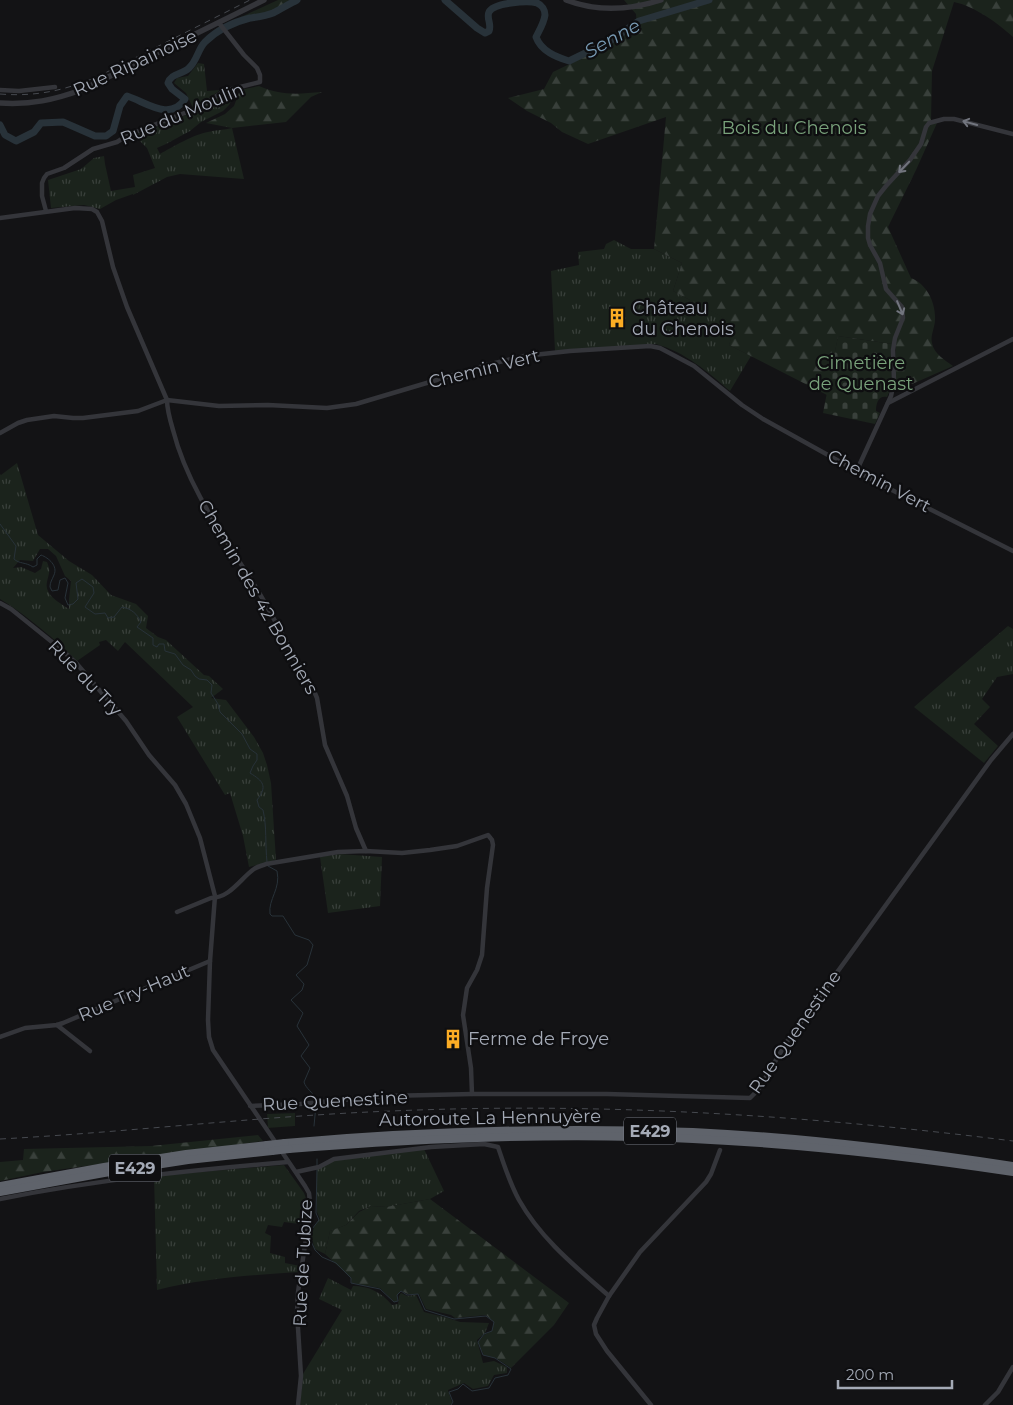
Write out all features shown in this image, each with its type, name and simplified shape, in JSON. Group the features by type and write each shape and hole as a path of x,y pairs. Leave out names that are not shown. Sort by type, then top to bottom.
{"highway":[{"name":"Autoroute La Hennuyère","path":"0,1192 104,1173 270,1148 365,1136 441,1132 623,1130 703,1133 848,1144 942,1155 1013,1166"},
{"name":"Autoroute La Hennuyère","path":"287,1146 484,1137 641,1137 855,1150 1013,1172"},
{"name":"Autoroute La Hennuyère","path":"0,1186 186,1154 270,1148"}],"street":[{"name":"Rue Ripainoise","path":"0,103 37,102 62,97 84,89 220,24 264,0"},
{"path":"566,0 588,6 619,8 643,5 661,0"},
{"name":"Rue du Moulin","path":"46,211 42,196 42,183 47,174 64,168 92,149 117,142 128,135 200,107 224,91 260,82 260,74 257,68 244,55 220,24"},
{"path":"0,90 19,91 55,87"},
{"path":"857,470 893,389 893,350 895,338 904,313 902,307 886,289 880,263 868,238 870,214 874,204 886,186 910,160 921,144 929,123 944,119 954,119 1013,134"},
{"name":"Chemin des 42 Bonniers","path":"46,211 84,208 92,209 100,215 113,267 127,307 166,400 178,447 195,488 259,593 317,698 325,745 347,796 356,828 366,851"},
{"path":"0,218 38,214 46,211"},
{"path":"888,403 1013,339"},
{"name":"Chemin Vert","path":"0,433 27,420 54,416 83,418 138,411 166,400 218,406 253,404 316,408 341,407 524,356 650,346 660,348 694,366 752,412 889,488 1013,550"},
{"name":"Rue du Try","path":"0,602 77,664 126,721 149,755 175,785 186,804 200,838 213,884 215,899"},
{"name":"Rue Quenestine","path":"250,1106 300,1104 386,1096 472,1094 606,1094 750,1098 758,1090 793,1032 1013,734"},
{"path":"177,912 211,898 215,899 230,891 257,867 268,864 328,853 366,851 402,853 430,850 457,846 488,835 492,840 482,955 477,970 467,988 463,1015 471,1068 472,1094"},
{"name":"Rue de Tubize","path":"215,899 210,961 209,1038 217,1058 296,1172 308,1193 310,1202 298,1292 297,1312 301,1376 298,1405"},
{"name":"Rue Try-Haut","path":"0,1037 25,1028 57,1025 210,961"},
{"name":"Rue Try-Haut","path":"57,1025 90,1051"},
{"path":"296,1172 317,1167 334,1159 431,1147 484,1144 498,1146 513,1188 527,1213 561,1254 609,1296"},
{"path":"652,1405 607,1351 595,1330 596,1320 609,1296 644,1247 712,1174 720,1150"},
{"path":"0,1200 108,1180 199,1169 288,1162"},
{"path":"986,1405 998,1392 1013,1367"}],"green space":[{"path":"278,0 300,0 272,12 241,17"},
{"name":"Bois du Chenois","path":"624,0 1013,0 1013,37 1000,26 970,7 954,2 932,71 931,121 937,123 888,227 911,278 926,289 932,301 935,314 932,337 933,347 940,356 953,366 894,392 896,382 896,346 838,336 827,395 729,345 735,324 673,291 682,263 654,249 666,117 588,144 562,132 551,123 527,111 508,98 544,89 553,72 609,45 637,26 636,14"},
{"path":"198,63 204,64 207,91 220,90 199,106 193,108 186,93 174,83 177,78 188,76"},
{"path":"259,86 283,93 322,92 311,97 286,122 232,128 206,123 225,114 234,106 240,90"},
{"path":"225,92 231,92 233,97 223,111 157,148 160,154 197,135 232,128 244,179 180,174 167,177 133,195 116,200 100,209 84,205 51,208 48,180 81,169 94,158 104,156 111,191 135,187 133,175 155,168 147,148 134,135 199,110"},
{"path":"614,240 631,249 654,249 682,263 673,291 736,324 729,345 751,356 730,391 686,357 656,344 555,351 551,271 579,265 578,252 604,249 606,244"},
{"name":"Cimetière de Quenast","path":"838,336 892,344 892,386 887,397 881,397 878,401 876,411 880,413 875,424 823,413"},
{"path":"17,463 38,535 69,561 92,575 111,595 136,604 148,616 146,628 158,637 166,640 204,675 209,676 223,689 211,698 226,700 254,737 267,765 271,783 276,860 249,867 243,836 230,793 225,795 177,717 193,707 125,642 118,651 106,640 99,642 100,645 77,661 40,628 0,599 1,475","holes":["40,549 48,549 56,556 65,576 71,581 69,609 57,601 48,591 49,570 47,562 43,561 41,569 35,573 21,567 13,568 20,560 33,561"]},
{"path":"1008,626 1013,629 1013,674 997,677 982,699 990,707 974,724 998,746 984,763 914,707"},
{"path":"339,854 382,857 380,906 328,913 320,857"},
{"path":"295,1113 295,1126 268,1128 267,1114"},
{"path":"258,1135 263,1141 43,1172 0,1181 0,1162 23,1160 24,1149 151,1146"},
{"path":"424,1149 444,1191 430,1199 386,1207 371,1206 359,1211 346,1225 330,1231 325,1254 315,1249 312,1233 314,1226 320,1219 317,1212 317,1169 335,1160"},
{"path":"284,1165 304,1193 308,1204 307,1225 284,1222 282,1227 268,1225 265,1233 271,1236 270,1253 285,1257 285,1263 300,1266 299,1272 210,1280 157,1290 154,1176"},
{"path":"430,1199 569,1303 554,1325 511,1368 496,1358 484,1355 478,1342 484,1335 492,1331 494,1322 486,1315 455,1318 451,1315 426,1309 419,1294 408,1294 401,1291 397,1295 397,1301 394,1302 380,1288 352,1283 351,1278 325,1254 330,1231 346,1225 359,1212 371,1206 386,1207"},
{"path":"328,1278 351,1290 353,1286 364,1287 374,1291 392,1305 398,1304 401,1293 407,1296 416,1295 424,1312 460,1322 489,1323 485,1333 477,1340 483,1363 494,1361 507,1367 507,1373 494,1375 488,1386 473,1389 464,1383 448,1390 452,1403 450,1405 300,1405 303,1374 342,1310 319,1299"}],"waterway":[{"name":"Senne","path":"0,125 5,135 16,141 34,132 41,123 63,122 95,136 106,136 113,131 120,106 127,96 150,106 165,110 172,109 179,106 185,99 172,89 168,83 169,80 189,68 203,45 210,38 232,24 270,14 297,0"},
{"name":"Senne","path":"445,0 485,33 490,28 488,14 497,6 511,3 537,3 543,8 545,15 543,24 536,37 538,42 550,53 569,61 610,41 639,21 709,0"},
{"path":"0,524 16,546 14,559 16,561 33,567 37,565 37,559 41,555 52,563 55,568 50,585 52,591 58,590 60,580 65,578 68,583 65,598 68,605 73,604 78,599 76,583 82,579 93,587 94,593 85,607 95,614 105,613 108,618 114,617 122,607 136,614 141,622 137,627 153,638 153,645 157,647 159,644 164,644 165,651 175,654 195,676 199,679 207,680 212,685 211,693 218,704 220,712 242,734 250,749 257,754 257,760 250,773 261,781 263,787 257,800 264,816 267,862"},
{"path":"268,866 277,871 278,877 270,914 272,916 283,916 295,935 309,940 313,945 307,965 296,975 304,984 302,990 291,1000 303,1013 297,1026 309,1045 301,1056 310,1068 304,1082 316,1099"},
{"path":"314,1126 316,1105"},
{"path":"317,1159 317,1166"},
{"path":"317,1170 316,1213 319,1220 312,1229 311,1241 315,1250 322,1257 336,1263 351,1278 351,1283 380,1289 394,1302 398,1301 397,1295 401,1291 407,1295 418,1294 425,1310 454,1319 486,1316 494,1322 492,1331 484,1334 478,1342 483,1355 495,1358 511,1369 508,1375 495,1378 489,1388 472,1391 463,1384 458,1389 449,1392 453,1402 451,1405"}],"railway":[{"path":"0,94 39,93 63,89 87,81 250,0"},
{"path":"0,1139 343,1113 547,1108 703,1113 781,1118 858,1124 1013,1141"}],"place":[{"name":"Château du Chenois","path":"617,318"},
{"name":"Ferme de Froye","path":"453,1039"}]}
